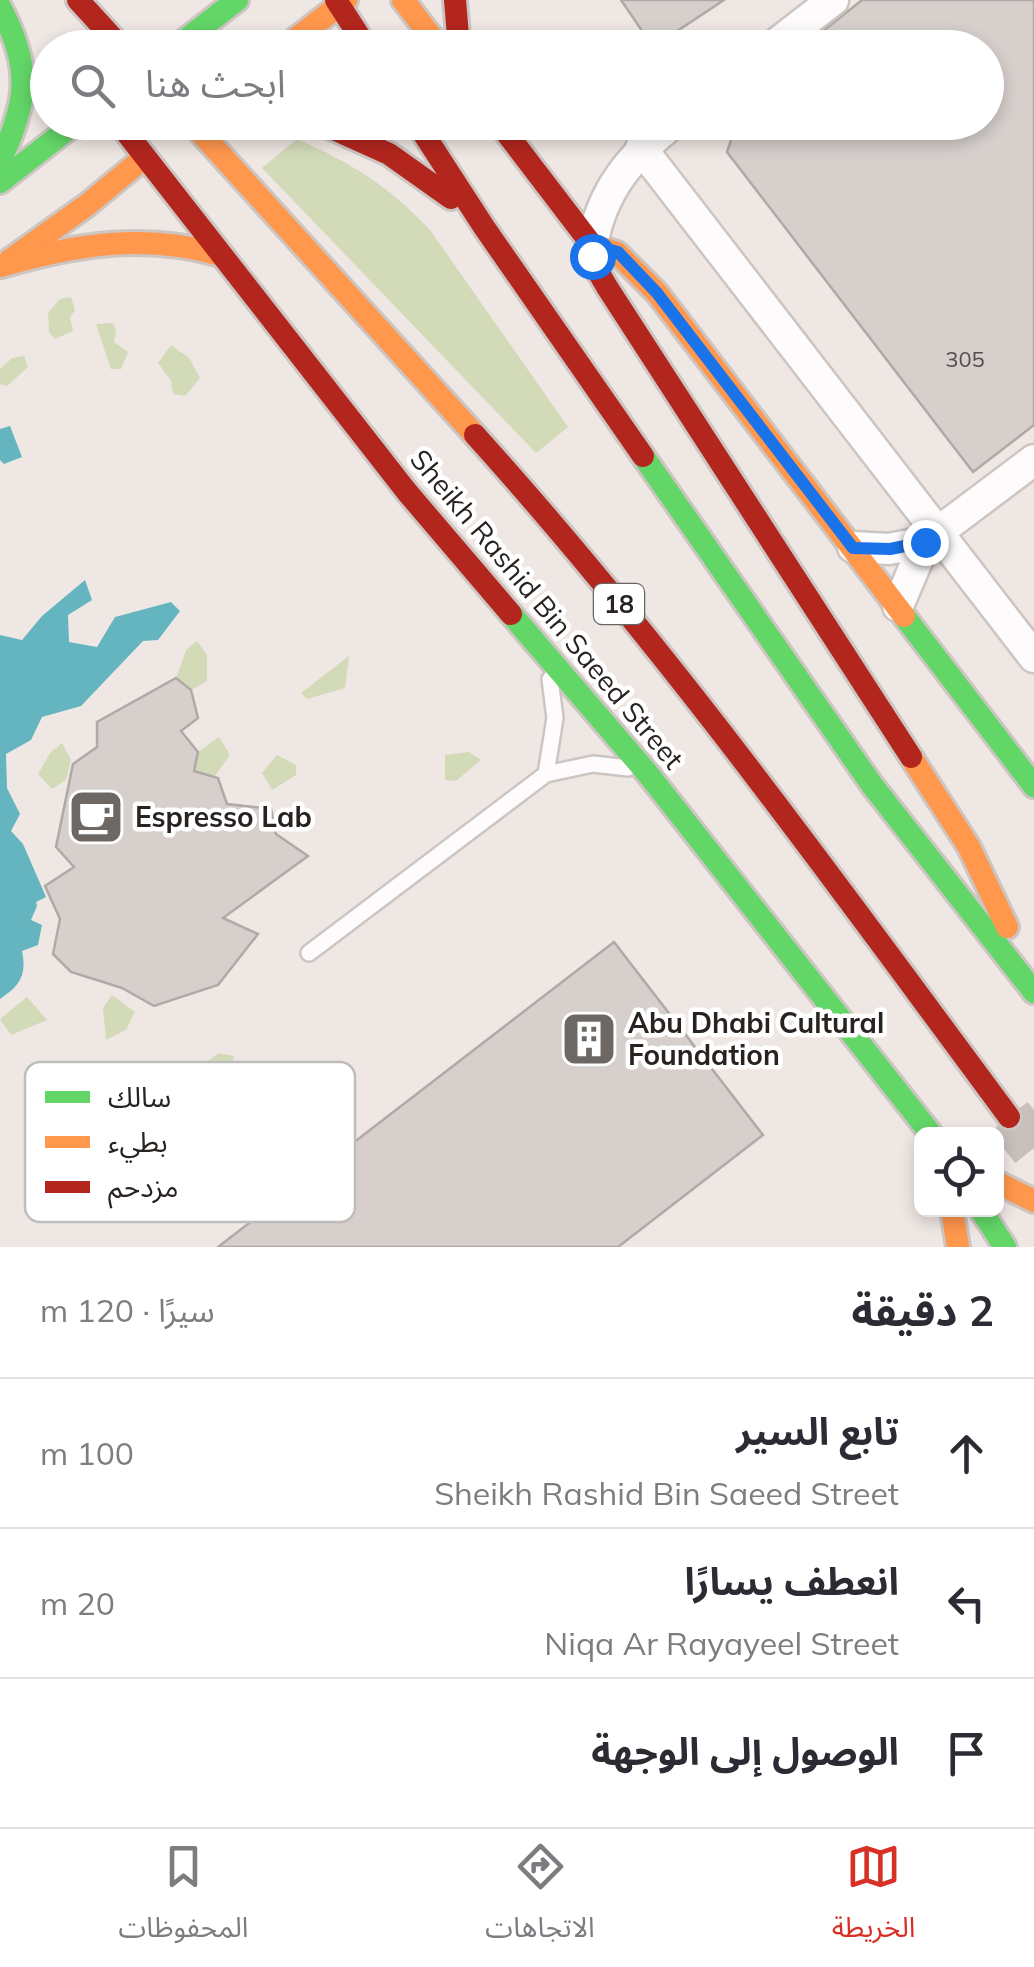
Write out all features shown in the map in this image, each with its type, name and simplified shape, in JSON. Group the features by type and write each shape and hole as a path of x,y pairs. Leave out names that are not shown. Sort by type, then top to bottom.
{"main road":[{"path":"78,0 106,30"},
{"path":"198,30 237,0"},
{"path":"403,0 426,30"},
{"path":"456,0 457,30"},
{"path":"306,30 341,2 357,30"},
{"path":"0,7 21,49 26,94 0,161"},
{"path":"0,182 55,140"},
{"path":"0,266 87,205 165,140"},
{"name":"Sheikh Rashid Bin Saeed Street","path":"172,140 221,254 407,492 648,774 925,1127"},
{"name":"Sheikh Rashid Bin Saeed Street","path":"174,140 532,498 715,721 1009,1117"},
{"path":"364,140 437,185 484,227"},
{"path":"428,140 872,785 1029,985"},
{"path":"512,140 592,245 596,268 607,287 968,846 1002,912 1029,985"},
{"path":"0,266 77,247 153,238 188,243 221,254"},
{"path":"592,245 618,252 657,293 1034,786"},
{"path":"1004,1186 1034,1189"},
{"path":"1004,1187 1034,1201"},
{"path":"953,1217 958,1247"},
{"path":"986,1217 1005,1247"}],"street":[{"path":"794,30 833,0"},
{"path":"592,245 608,193 651,140"},
{"path":"641,148 931,538 1034,657"},
{"path":"853,548 890,549 931,538 1034,460"},
{"path":"898,606 931,538"}],"lane":[{"path":"545,656 555,718 546,774"},
{"path":"309,953 546,774 593,764 622,766 648,774"}],"green space":[{"path":"299,140 335,157 399,200 430,230 568,427 536,453 262,168"},
{"path":"71,297 75,310 70,317 73,331 55,339 49,332 48,313 60,299"},
{"path":"113,323 114,342 128,352 121,369 111,369 96,324"},
{"path":"171,345 189,358 200,378 185,396 173,394 171,381 158,363"},
{"path":"24,356 28,367 7,386 0,384 0,369 12,358"},
{"path":"197,641 207,655 207,681 191,690 176,678 186,650"},
{"path":"349,656 345,688 307,699 301,693"},
{"path":"219,737 230,755 214,777 194,771 198,752"},
{"path":"62,743 71,760 66,780 52,789 38,774 50,753"},
{"path":"469,752 481,760 456,781 445,780 445,755"},
{"path":"277,755 296,765 296,775 272,790 262,773"},
{"path":"112,995 135,1012 126,1030 106,1040 103,1008"},
{"path":"27,997 47,1020 11,1035 0,1019"},
{"path":"219,1053 234,1056 233,1062 207,1062"}],"water":[{"path":"10,426 22,457 4,464 0,460 0,429"},
{"path":"85,580 92,600 68,615 69,642 97,647 115,617 171,602 180,611 158,640 143,641 81,706 42,717 31,740 6,754 7,788 20,814 11,831 23,844 46,897 36,902 31,920 42,925 38,945 22,951 20,979 0,999 0,635 22,640 42,616"}],"building":[{"path":"621,0 724,0 679,30 641,30"},
{"path":"862,0 1034,0 1034,425 973,472 727,152 731,140 1004,140 1004,30 824,30"},
{"path":"176,678 191,690 198,718 181,731 198,752 194,771 218,778 227,804 271,809 276,834 308,856 223,918 258,934 218,985 154,1006 122,988 71,972 53,954 60,919 45,886 74,867 56,847 73,764 97,747 97,722"},
{"name":"Abu Dhabi Cultural Foundation","path":"614,942 763,1135 618,1247 218,1247 250,1222 355,1222 355,1141"}],"tunnel":[{"path":"1009,1117 1034,1148"}],"traffic: fast":[{"path":"198,30 237,0"},
{"path":"0,7 17,48 22,84 16,120 0,161"},
{"path":"0,182 54,140"},
{"path":"643,456 872,785 1034,992"},
{"path":"511,614 648,774 925,1127"},
{"path":"904,616 1034,786"},
{"path":"986,1217 1005,1247"}],"traffic: slow":[{"path":"307,30 346,0"},
{"path":"403,0 426,30"},
{"path":"207,140 475,435"},
{"path":"10,260 145,157"},
{"path":"1,266 111,244 165,244 221,255"},
{"path":"592,245 617,253 657,293 904,616"},
{"path":"911,757 969,847 1007,927"},
{"path":"1004,1186 1034,1201"},
{"path":"953,1217 958,1247"}],"traffic: jam":[{"path":"78,0 106,30"},
{"path":"336,0 355,30"},
{"path":"455,0 458,30"},
{"path":"132,140 407,492 511,614"},
{"path":"358,140 389,154 451,198"},
{"path":"428,140 643,456"},
{"path":"512,140 592,245 596,268 607,287 911,757"},
{"path":"475,435 684,684 1009,1117"}],"place":[{"name":"Espresso Lab","path":"96,817"},
{"name":"Abu Dhabi Cultural Foundation","path":"589,1039"}],"route":[{"path":"592,256 592,245 618,252 657,293 853,548 890,549 925,542"}]}
